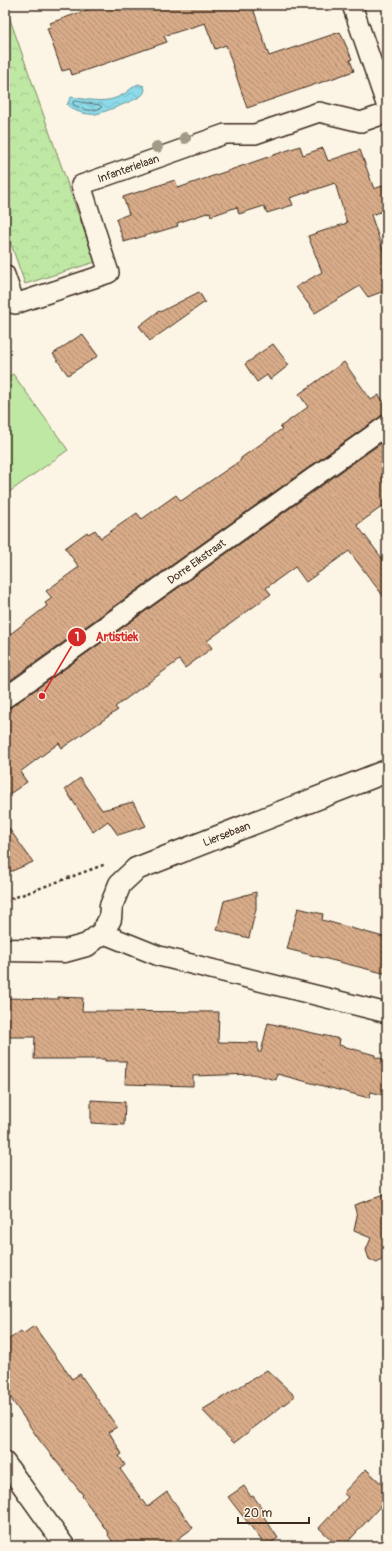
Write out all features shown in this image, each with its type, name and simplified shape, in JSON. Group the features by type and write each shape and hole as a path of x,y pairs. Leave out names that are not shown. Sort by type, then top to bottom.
{"street":[{"path":"352,5 387,107"},
{"name":"Infanterielaan","path":"5,275 15,304 109,273 81,185 225,134 255,134 319,112 361,122 387,113"},
{"name":"Dorre Eikstraat","path":"5,698 387,425"},
{"name":"Liersebaan","path":"5,950 65,951 87,945 102,933 110,920 111,906 120,884 136,869 387,772"},
{"path":"102,933 159,956 387,1013"},
{"path":"5,1462 65,1546"}],"path":[{"path":"5,900 113,861"}],"green space":[{"path":"5,5 95,262 25,284 5,227"},
{"path":"13,374 68,450 5,495 5,379"}],"water":[{"path":"138,84 144,86 145,90 143,95 128,103 100,113 85,113 74,110 67,105 72,97 110,100 124,94"}],"building":[{"path":"101,5 252,5 269,56 340,32 352,59 350,60 354,71 247,108 226,45 215,49 205,23 164,36 167,42 72,75 70,69 62,71 47,28 51,27 50,23"},
{"path":"300,146 303,155 323,148 328,161 360,150 374,189 387,184 387,210 371,215 387,262 387,290 368,297 360,286 315,313 296,287 322,272 308,236 347,223 335,183 290,198 293,205 267,213 264,206 239,214 237,207 211,216 210,212 177,223 178,226 124,242 116,219 129,214 123,197 175,180 178,188"},
{"path":"199,292 205,302 150,341 139,326 159,311 160,312"},
{"path":"82,334 98,356 68,375 53,354"},
{"path":"273,344 289,365 270,380 267,375 257,382 245,364"},
{"path":"344,362 371,400 379,395 387,407 387,414 381,416 5,684 5,638 47,606 45,603 52,598 46,591 79,567 65,548 87,532 88,534 95,530 101,538 137,513 142,519 176,495 181,501 241,460 241,458 282,429 280,427 308,407 299,394"},
{"path":"387,439 387,503 357,525 387,565 387,601 349,551 306,582 295,567 266,588 271,594 207,641 212,648 185,668 179,660 115,707 118,710 62,748 59,743 20,772 27,782 5,797 5,709 11,707"},
{"path":"80,778 102,810 133,802 146,826 118,835 108,821 93,832 65,789"},
{"path":"5,823 33,862 5,874"},
{"path":"256,892 256,909 249,938 217,930 224,901"},
{"path":"298,908 323,914 322,920 387,938 387,974 287,949"},
{"path":"58,997 83,998 82,1011 219,1012 218,1042 258,1043 258,1052 261,1052 268,1023 340,1039 339,1045 387,1060 387,1096 371,1092 369,1098 277,1074 276,1080 253,1074 193,1076 193,1086 125,1084 126,1061 105,1061 105,1059 34,1059 35,1037 5,1037 5,998 58,999"},
{"path":"91,1100 125,1102 124,1125 91,1123"},
{"path":"387,1194 387,1257 377,1263 369,1259 366,1250 371,1238 354,1231 357,1216 354,1205"},
{"path":"34,1326 72,1379 80,1374 117,1427 109,1432 122,1454 119,1456 125,1465 120,1469 147,1507 167,1492 193,1528 168,1546 116,1546 82,1496 83,1495 40,1441 5,1390 5,1342 21,1331 23,1334"},
{"path":"267,1370 295,1396 234,1443 202,1410"},
{"path":"366,1469 387,1489 387,1499 344,1546 338,1546 319,1528 348,1497 343,1493"},
{"path":"244,1486 251,1497 253,1496 265,1512 262,1514 278,1538 266,1546 228,1497"}],"railway":[{"path":"385,5 387,12"}],"place":[{"name":"Artistiek","path":"42,696"}]}
